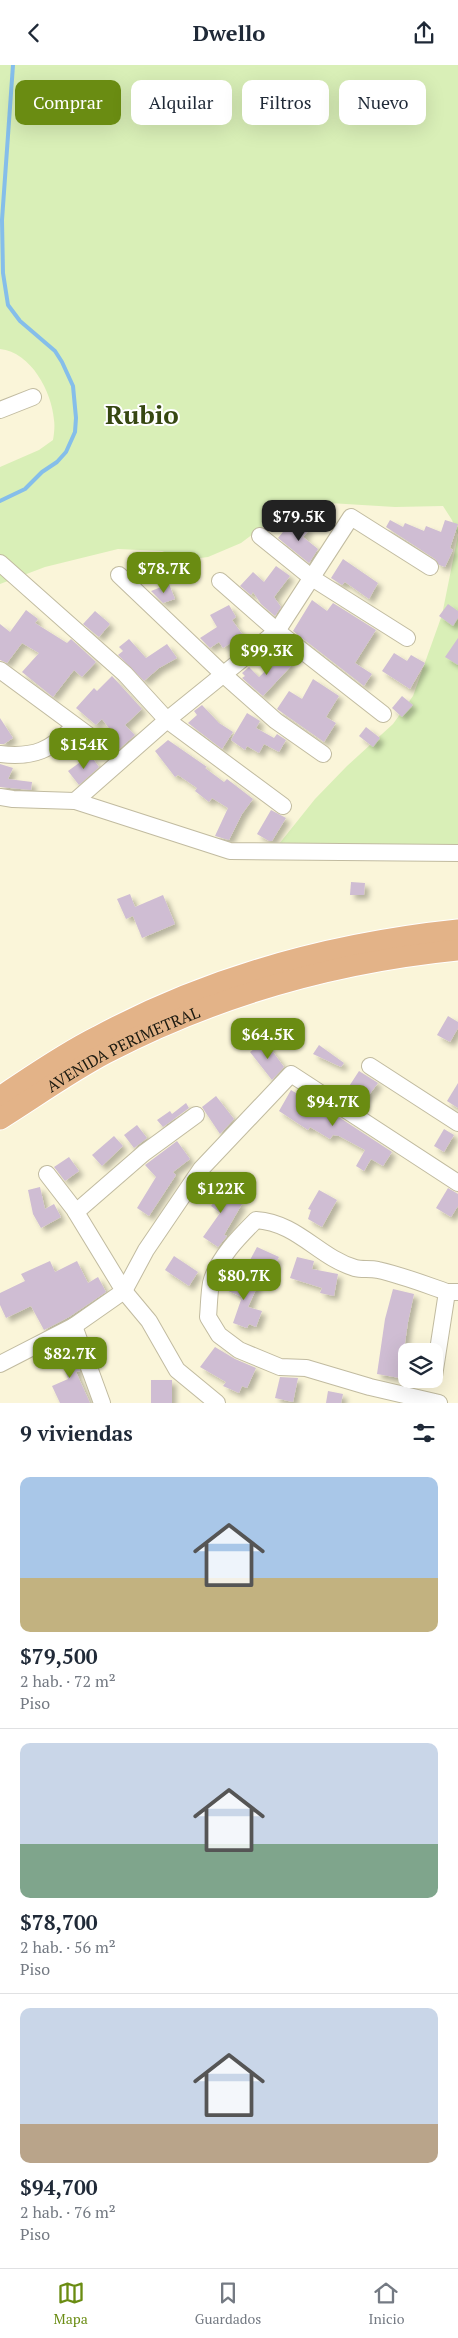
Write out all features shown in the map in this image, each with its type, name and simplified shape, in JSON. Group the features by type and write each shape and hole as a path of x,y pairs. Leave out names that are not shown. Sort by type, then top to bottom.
{"main road":[{"name":"AVENIDA PERIMETRAL","path":"0,1097 97,1036 169,1003 236,978 315,954 407,936 458,930"},
{"name":"AVENIDA PERIMETRAL","path":"0,1119 106,1053 176,1021 242,996 319,972 410,955 458,950"}],"street":[{"path":"0,410 33,397"},
{"path":"75,801 168,720 278,631 351,517 430,567"},
{"path":"260,536 312,578 407,638"},
{"path":"0,563 125,674 168,720 283,806"},
{"path":"119,575 224,675 276,721 323,753"},
{"path":"220,581 278,631 383,713"},
{"path":"0,670 98,743"},
{"path":"0,754 36,754 55,744 75,726"},
{"path":"0,797 75,801 230,851 458,853"},
{"path":"370,1066 458,1123"},
{"path":"0,1364 74,1326 124,1291 146,1250 201,1169 291,1074 458,1183"},
{"path":"76,1212 144,1153 196,1115"},
{"path":"47,1174 76,1212 124,1291 150,1321 177,1370 217,1403"},
{"path":"434,1388 434,1401 370,1387 306,1368 280,1367 239,1350 220,1335 208,1317 212,1281 225,1256 239,1237 256,1220 272,1221 289,1229 336,1259 356,1268 376,1269 453,1292 442,1343"},
{"path":"74,1326 102,1403"}],"green space":[{"path":"0,65 458,65 458,535 452,520 443,506 395,507 297,501 241,543 208,557 185,560 162,551 118,549 45,567 0,584 0,467 39,450 53,440 54,425 49,398 38,375 21,357 0,349"},
{"path":"458,535 458,844 279,844 315,799 347,766 393,724 413,696 442,615"}],"building":[{"path":"390,520 403,527 405,523 424,531 426,526 441,532 445,520 458,524 450,548 453,550 445,567 439,565 435,559 386,527"},
{"path":"298,521 309,530 303,537 318,549 309,563 278,538 287,527 290,530"},
{"path":"343,559 378,583 369,599 345,582 342,585 331,578"},
{"path":"276,566 290,576 274,597 281,607 275,616 261,604 253,592 251,595 240,586 253,572 264,582"},
{"path":"169,584 175,599 163,603 151,591"},
{"path":"312,600 327,611 333,603 376,630 355,663 372,674 364,686 293,631"},
{"path":"448,604 458,611 458,618 453,626 439,616"},
{"path":"229,605 236,617 232,620 248,642 240,648 234,641 223,648 219,642 210,648 200,638 217,627 210,615"},
{"path":"26,610 38,619 35,623 67,643 71,639 96,662 82,677 74,670 53,697 22,672 39,653 22,643 7,663 0,660 0,624 10,632"},
{"path":"95,611 110,624 99,637 83,624"},
{"path":"458,638 458,665 445,657"},
{"path":"129,639 146,658 167,644 177,658 159,668 144,681 118,655 123,651 119,647"},
{"path":"394,653 407,661 411,655 425,663 410,689 382,671"},
{"path":"282,655 292,665 263,696 242,678 245,676 242,673 249,667 259,677"},
{"path":"112,676 142,709 125,725 135,735 119,749 110,740 115,736 102,719 96,725 76,708 94,688 97,691"},
{"path":"313,679 339,696 326,717 336,723 324,742 277,709 289,691 302,699"},
{"path":"402,696 413,705 402,717 392,708"},
{"path":"202,705 219,723 233,732 222,749 188,723 197,715 194,711"},
{"path":"247,713 260,721 256,728 274,738 277,734 286,740 279,752 264,744 259,753 247,746 245,750 231,740"},
{"path":"0,718 13,738 4,744 0,744"},
{"path":"366,727 380,738 373,747 359,736"},
{"path":"168,740 207,767 205,768 224,782 227,779 253,799 242,814 229,840 215,836 228,808 212,798 209,802 195,791 197,788 178,775 175,777 155,751"},
{"path":"90,755 99,767 79,785 68,771"},
{"path":"0,764 13,768 8,779 32,782 31,790 0,787"},
{"path":"271,810 286,818 272,841 269,841 257,834"},
{"path":"351,882 365,883 364,895 350,895"},
{"path":"130,894 135,907 163,895 175,924 142,938 133,916 126,919 117,899"},
{"path":"448,1016 458,1022 458,1028 450,1042 437,1035"},
{"path":"265,1041 284,1067 272,1080 250,1052"},
{"path":"319,1045 344,1063 341,1067 313,1054"},
{"path":"359,1071 378,1083 360,1107 338,1093 341,1088 346,1091"},
{"path":"458,1083 458,1108 447,1101"},
{"path":"291,1090 306,1099 308,1097 392,1152 383,1166 371,1159 364,1171 356,1166 365,1150 339,1136 333,1135 330,1139 310,1127 308,1130 279,1111"},
{"path":"216,1096 234,1119 220,1134 202,1107"},
{"path":"186,1103 189,1108 163,1127 157,1120 170,1111 172,1114"},
{"path":"137,1125 147,1138 134,1148 124,1135"},
{"path":"444,1129 454,1135 444,1152 434,1146"},
{"path":"114,1136 123,1146 102,1166 92,1155"},
{"path":"177,1141 190,1159 173,1172 176,1175 149,1216 137,1208 156,1177 145,1165"},
{"path":"69,1157 79,1171 65,1181 54,1167"},
{"path":"213,1183 242,1204 224,1235 227,1236 218,1247 203,1237 220,1213 211,1206 214,1202 205,1197"},
{"path":"40,1187 45,1209 54,1204 61,1217 41,1228 33,1214 28,1190"},
{"path":"448,1188 458,1194 458,1206 451,1217 436,1208"},
{"path":"319,1190 337,1200 322,1227 308,1219 311,1210 308,1209"},
{"path":"257,1247 279,1257 272,1271 250,1260"},
{"path":"174,1256 198,1272 189,1286 165,1270"},
{"path":"297,1257 314,1261 312,1269 338,1274 334,1296 320,1293 322,1288 290,1278"},
{"path":"50,1261 55,1272 77,1261 88,1283 98,1277 106,1292 69,1317 44,1330 31,1306 6,1318 0,1305 0,1293 25,1281 21,1274"},
{"path":"234,1273 258,1285 248,1307 262,1311 256,1327 249,1324 247,1328 233,1323 242,1297 226,1290"},
{"path":"393,1289 414,1294 405,1343 398,1343 398,1378 377,1374 385,1319"},
{"path":"69,1341 80,1371 76,1372 90,1403 60,1403 52,1386 68,1379 57,1346"},
{"path":"215,1347 235,1359 256,1368 247,1388 242,1386 239,1393 223,1386 226,1382 200,1367"},
{"path":"280,1377 298,1378 293,1402 275,1398"},
{"path":"151,1380 172,1380 172,1403 151,1403"},
{"path":"328,1391 343,1394 341,1403 326,1403"}],"waterway":[{"path":"0,501 25,489 42,472 57,462 66,452 75,432 76,418 73,386 62,362 55,351 20,321 8,305 3,273 2,220 13,65"}],"district":[{"name":"Rubio","path":"142,414"}]}
